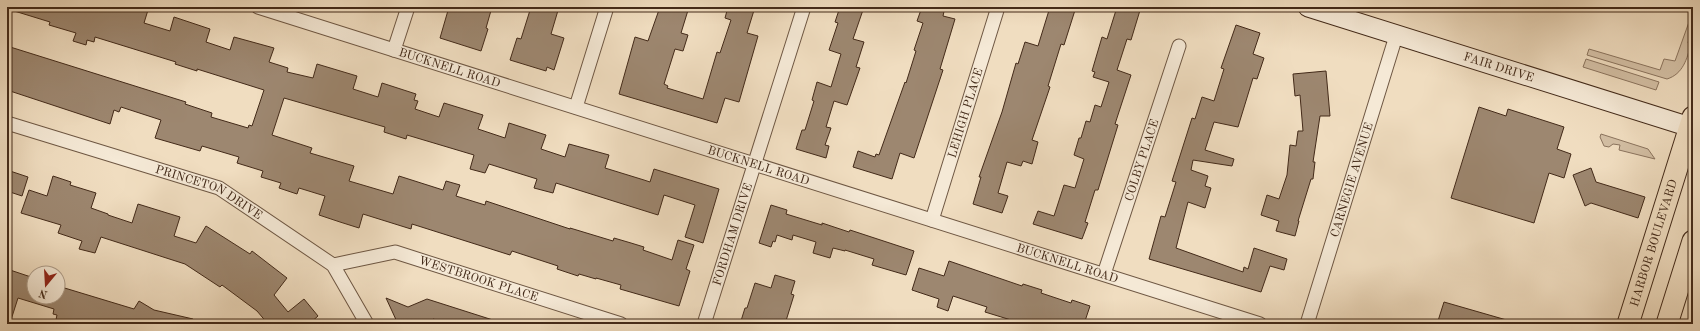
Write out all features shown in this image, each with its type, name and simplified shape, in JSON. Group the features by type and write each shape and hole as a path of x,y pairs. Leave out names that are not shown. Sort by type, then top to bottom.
{"main road":[{"name":"FAIR DRIVE","path":"1308,7 1396,36 1692,124"},
{"name":"HARBOR BOULEVARD","path":"1628,324 1692,124"},
{"path":"1667,324 1693,241"}],"street":[{"name":"BUCKNELL ROAD","path":"258,7 1260,324"},
{"path":"394,50 408,7"},
{"path":"576,107 607,7"},
{"name":"FORDHAM DRIVE","path":"704,324 804,7"},
{"name":"LEHIGH PLACE","path":"932,220 998,7"},
{"name":"CARNEGIE AVENUE","path":"1307,324 1396,36"},
{"name":"COLBY PLACE","path":"1104,274 1179,46"},
{"name":"PRINCETON DRIVE","path":"7,123 219,188 333,265 367,324"},
{"name":"WESTBROOK PLACE","path":"333,265 394,252 621,324"}],"shaded area":[{"path":"1689,22 1693,23 1688,43 1691,44 1686,60 1681,70 1677,74 1667,79 1587,55 1589,49 1660,70 1664,59 1675,61"},
{"path":"1586,59 1659,82 1656,90 1583,67"},
{"path":"1601,134 1648,149 1655,159 1619,150 1620,145 1613,144 1609,147 1604,146 1600,137"}],"building":[{"path":"12,7 94,7 104,10 105,7 138,7 148,10 144,23 170,31 174,17 210,29 206,42 230,50 234,37 274,48 269,62 288,68 287,72 313,78 317,64 357,76 353,89 378,97 382,83 416,94 414,100 418,101 415,109 439,117 444,103 483,115 478,129 505,138 509,123 546,135 541,149 565,157 569,144 609,155 605,168 650,182 654,169 719,189 703,243 685,237 695,205 664,195 658,215 556,183 553,193 534,188 537,179 489,164 485,173 470,169 474,155 407,135 406,139 384,132 385,127 284,98 272,135 312,148 310,153 354,166 349,181 393,194 399,176 443,190 446,181 460,185 456,196 485,205 486,201 570,229 613,241 614,238 631,243 644,247 643,250 672,260 678,240 694,245 686,269 690,271 679,306 620,289 621,285 579,274 578,276 557,269 558,266 512,251 510,255 412,224 411,229 363,214 359,228 340,222 319,215 325,196 299,188 297,194 279,188 281,183 261,177 263,171 237,163 239,157 202,146 200,151 155,138 161,120 121,107 119,112 114,110 110,124 7,90 7,46 186,102 185,104 212,113 211,117 248,128 249,125 252,126 264,90 197,69 197,71 175,64 176,62 95,37 94,42 87,40 86,45 73,41 76,33 49,25 50,22 11,10"},
{"path":"449,7 492,7 486,28 488,29 481,51 440,38"},
{"path":"531,7 559,7 551,34 564,38 554,70 547,67 546,71 510,60 517,38 521,39"},
{"path":"660,7 689,7 681,33 688,35 683,51 675,49 664,84 668,86 667,88 703,99 717,52 720,53 731,20 725,18 728,7 755,7 747,33 758,36 739,102 725,98 717,123 619,94 635,37 648,41"},
{"path":"840,7 864,7 853,39 864,42 856,67 860,68 847,105 834,101 826,127 831,128 825,145 829,146 826,158 796,149 802,130 805,130 814,101 812,100 817,82 831,87 841,54 829,50 838,23 835,22"},
{"path":"922,7 945,7 943,16 955,19 940,69 943,70 914,158 900,153 892,179 853,167 858,151 875,157 876,154 879,155 905,82 906,83 916,51 914,50 923,23 917,21"},
{"path":"1050,7 1076,7 1064,45 1061,44 1048,86 1050,87 1032,140 1038,142 1032,164 1023,161 1021,166 1007,162 998,193 1008,196 1002,213 973,204 981,177 979,177 1002,112 1016,63 1018,64 1025,42 1038,46"},
{"path":"1117,7 1141,7 1131,40 1127,39 1117,70 1131,75 1115,124 1118,125 1098,190 1095,190 1085,222 1088,223 1082,239 1033,224 1038,211 1054,216 1064,185 1075,188 1084,159 1074,155 1079,138 1081,138 1086,121 1090,122 1095,105 1101,107 1109,82 1093,77 1095,72 1092,71 1102,37 1107,39"},
{"path":"1236,25 1260,33 1253,54 1264,58 1257,79 1253,78 1238,127 1214,122 1205,150 1234,159 1232,166 1193,160 1191,170 1208,176 1205,186 1211,188 1205,208 1188,202 1176,248 1243,272 1244,267 1248,269 1254,248 1287,259 1284,270 1270,266 1261,292 1149,259 1161,216 1165,217 1176,182 1172,181 1192,118 1195,119 1202,97 1214,101 1224,69 1221,68"},
{"path":"1326,71 1330,116 1320,116 1313,162 1315,162 1313,179 1311,179 1295,236 1276,231 1279,221 1261,215 1267,195 1279,199 1287,175 1290,145 1296,146 1298,131 1303,131 1300,95 1295,96 1293,74"},
{"path":"1479,107 1506,116 1508,109 1564,127 1557,149 1571,154 1564,178 1549,173 1534,223 1451,198"},
{"path":"1591,168 1596,182 1645,197 1638,218 1591,203 1585,206 1573,175"},
{"path":"7,170 28,177 22,196 7,191"},
{"path":"53,176 71,182 70,185 96,193 91,208 132,223 138,204 180,217 174,236 196,243 206,226 250,254 252,251 287,278 274,295 288,312 304,299 318,316 309,324 268,324 257,311 222,285 220,287 185,264 101,237 95,253 79,249 82,241 58,233 61,225 21,213 29,190 47,196"},
{"path":"771,205 787,210 786,214 822,225 822,223 849,232 850,230 914,251 906,275 872,265 874,259 845,250 833,248 830,258 813,253 816,242 793,235 792,240 777,235 775,242 773,241 771,247 759,243"},
{"path":"949,261 1022,286 1023,284 1042,290 1041,293 1071,303 1072,300 1090,306 1084,324 1050,324 1039,321 1038,324 1024,324 985,312 987,307 953,296 948,311 937,307 939,299 912,290 919,268 944,276"},
{"path":"7,269 26,275 26,300 18,298 10,323 7,323"},
{"path":"775,275 795,281 791,294 794,295 785,324 740,324 755,283 771,288"},
{"path":"66,288 134,309 139,301 154,310 193,319 192,324 55,324 57,315 53,314 54,309 41,305 66,305"},
{"path":"386,298 408,307 427,299 496,321 496,324 450,324 433,319 431,324 398,324"},
{"path":"1444,302 1510,321 1510,324 1437,324"}]}
